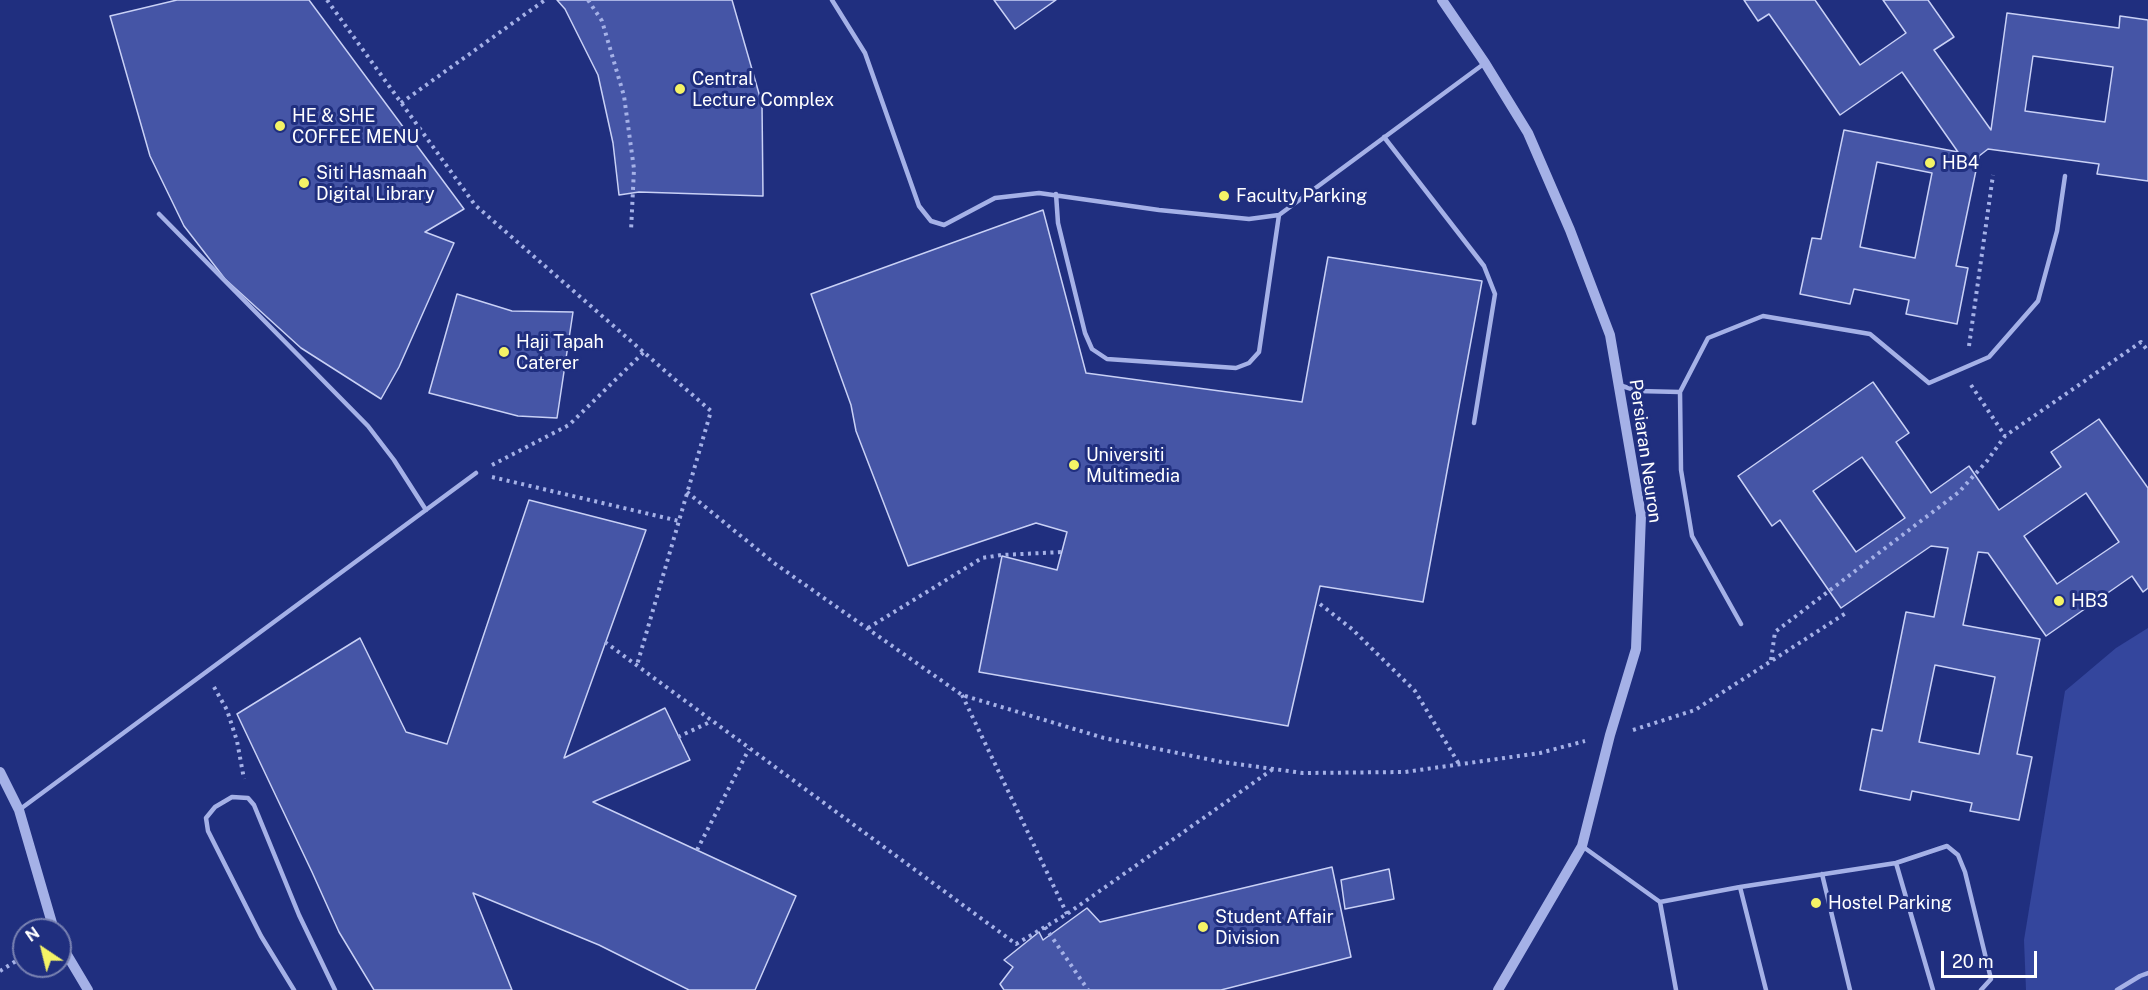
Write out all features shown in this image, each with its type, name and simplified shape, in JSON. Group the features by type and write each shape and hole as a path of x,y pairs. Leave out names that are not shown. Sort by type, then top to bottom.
{"street":[{"name":"Persiaran Neuron","path":"1442,0 1485,63 1528,133 1570,230 1610,335 1641,515 1636,649 1610,735 1582,846 1498,990"},
{"path":"0,772 19,810 50,918"},
{"path":"72,963 88,990"}],"lane":[{"path":"832,0 865,53 918,206 931,221 944,225 995,198 1039,193 1159,210 1249,219 1279,215 1485,63"},
{"path":"1384,137 1484,266 1495,294 1474,423"},
{"path":"1741,624 1692,536 1681,470 1680,392 1708,338 1763,316 1870,334 1929,382 1989,357 2038,301 2057,231 2065,176"},
{"path":"1056,194 1058,223 1085,333 1092,349 1107,359 1236,368 1249,363 1259,352 1279,215"},
{"path":"159,214 368,426 394,460 426,510"},
{"path":"1619,385 1638,391 1680,392"},
{"path":"19,810 207,674 477,473"},
{"path":"294,990 261,936 208,831 206,818 215,807 232,797 248,798 254,805 299,915 335,990"},
{"path":"1582,846 1660,902 1676,990"},
{"path":"1660,902 1896,863 1947,846 1958,855 1965,872 1991,979 1981,990"},
{"path":"1896,863 1933,990"},
{"path":"1822,874 1850,990"},
{"path":"1740,887 1766,990"},
{"path":"2117,990 2148,973"}],"path":[{"path":"327,0 475,205 711,411 637,665"},
{"path":"401,103 545,0"},
{"path":"588,0 602,21 624,96 634,169 631,231"},
{"path":"1993,175 1965,376 2005,436"},
{"path":"1771,661 1775,632 1959,492 2005,436 2140,342 2148,351"},
{"path":"477,473 568,425 644,352"},
{"path":"477,473 679,521"},
{"path":"687,492 774,563 962,695 1104,738 1222,762 1303,773 1405,772 1540,753 1646,727 1695,710 1846,613"},
{"path":"867,628 982,558 1062,552"},
{"path":"1320,604 1352,629 1415,692 1459,764"},
{"path":"606,642 1016,944 1067,914 1273,769"},
{"path":"207,674 227,710 237,741 248,798"},
{"path":"962,695 1067,914"},
{"path":"678,737 712,721"},
{"path":"697,850 749,749"},
{"path":"1045,927 1088,990"}],"shaded area":[{"path":"2148,628 2148,990 2026,990 2024,940 2065,691 2116,648"}],"building":[{"name":"Siti Hasmaah Digital Library","path":"177,0 309,0 464,209 425,232 454,243 399,367 381,399 301,348 225,279 184,226 150,156 110,16"},
{"name":"Central Lecture Complex","path":"557,0 732,0 762,104 763,196 639,192 619,195 613,143 598,75 565,9"},
{"path":"994,0 1056,0 1015,29"},
{"name":"HB4","path":"1744,0 1815,0 1860,65 1906,33 1883,0 1928,0 1954,37 1934,50 1991,130 2007,13 2119,28 2120,16 2148,20 2148,181 2097,174 2099,164 1988,149 1979,156 1956,266 1968,268 1957,324 1906,314 1909,300 1854,289 1850,304 1800,294 1812,238 1821,239 1844,130 1958,152 1902,72 1840,115 1769,14 1758,21","holes":["2033,56 2113,67 2105,122 2025,111","1877,162 1932,173 1915,258 1860,247"]},
{"path":"1043,210 1086,373 1302,402 1328,257 1482,281 1423,602 1320,586 1288,726 979,672 1002,556 1057,570 1067,532 1036,523 908,566 856,431 851,405 811,294"},
{"name":"Haji Tapah Caterer","path":"457,294 512,311 573,312 557,418 518,416 429,393"},
{"name":"HB3","path":"1873,382 1909,433 1896,442 1931,493 1969,466 1999,510 2061,467 2051,452 2099,419 2148,488 2148,588 2143,592 2132,576 2046,636 1988,553 1978,552 1963,625 2040,639 2017,754 2032,757 2019,820 1970,811 1972,803 1912,791 1910,800 1860,790 1872,729 1882,731 1906,612 1934,617 1948,548 1931,546 1841,608 1780,520 1772,526 1738,476","holes":["1862,457 1905,518 1856,552 1813,491","2086,493 2119,542 2057,584 2024,536","1935,665 1995,677 1979,754 1919,742"]},
{"path":"529,500 646,530 564,758 665,708 690,760 593,802 796,896 755,990 689,990 599,945 473,893 512,990 374,990 339,932 237,714 360,638 406,732 447,744"},
{"name":"Student Affair Division","path":"1332,867 1351,957 1221,990 1004,990 1000,984 1013,967 1004,960 1039,932 1043,940 1087,908 1100,922"},
{"path":"1389,869 1394,899 1345,909 1341,880"}],"place":[{"name":"Central Lecture Complex","path":"680,89"},
{"name":"HE & SHE COFFEE MENU","path":"280,126"},
{"name":"HB4","path":"1930,163"},
{"name":"Siti Hasmaah Digital Library","path":"304,183"},
{"name":"Faculty Parking","path":"1224,196"},
{"name":"Haji Tapah Caterer","path":"504,352"},
{"name":"Universiti Multimedia","path":"1074,465"},
{"name":"HB3","path":"2059,601"},
{"name":"Hostel Parking","path":"1816,903"},
{"name":"Student Affair Division","path":"1203,927"}]}
